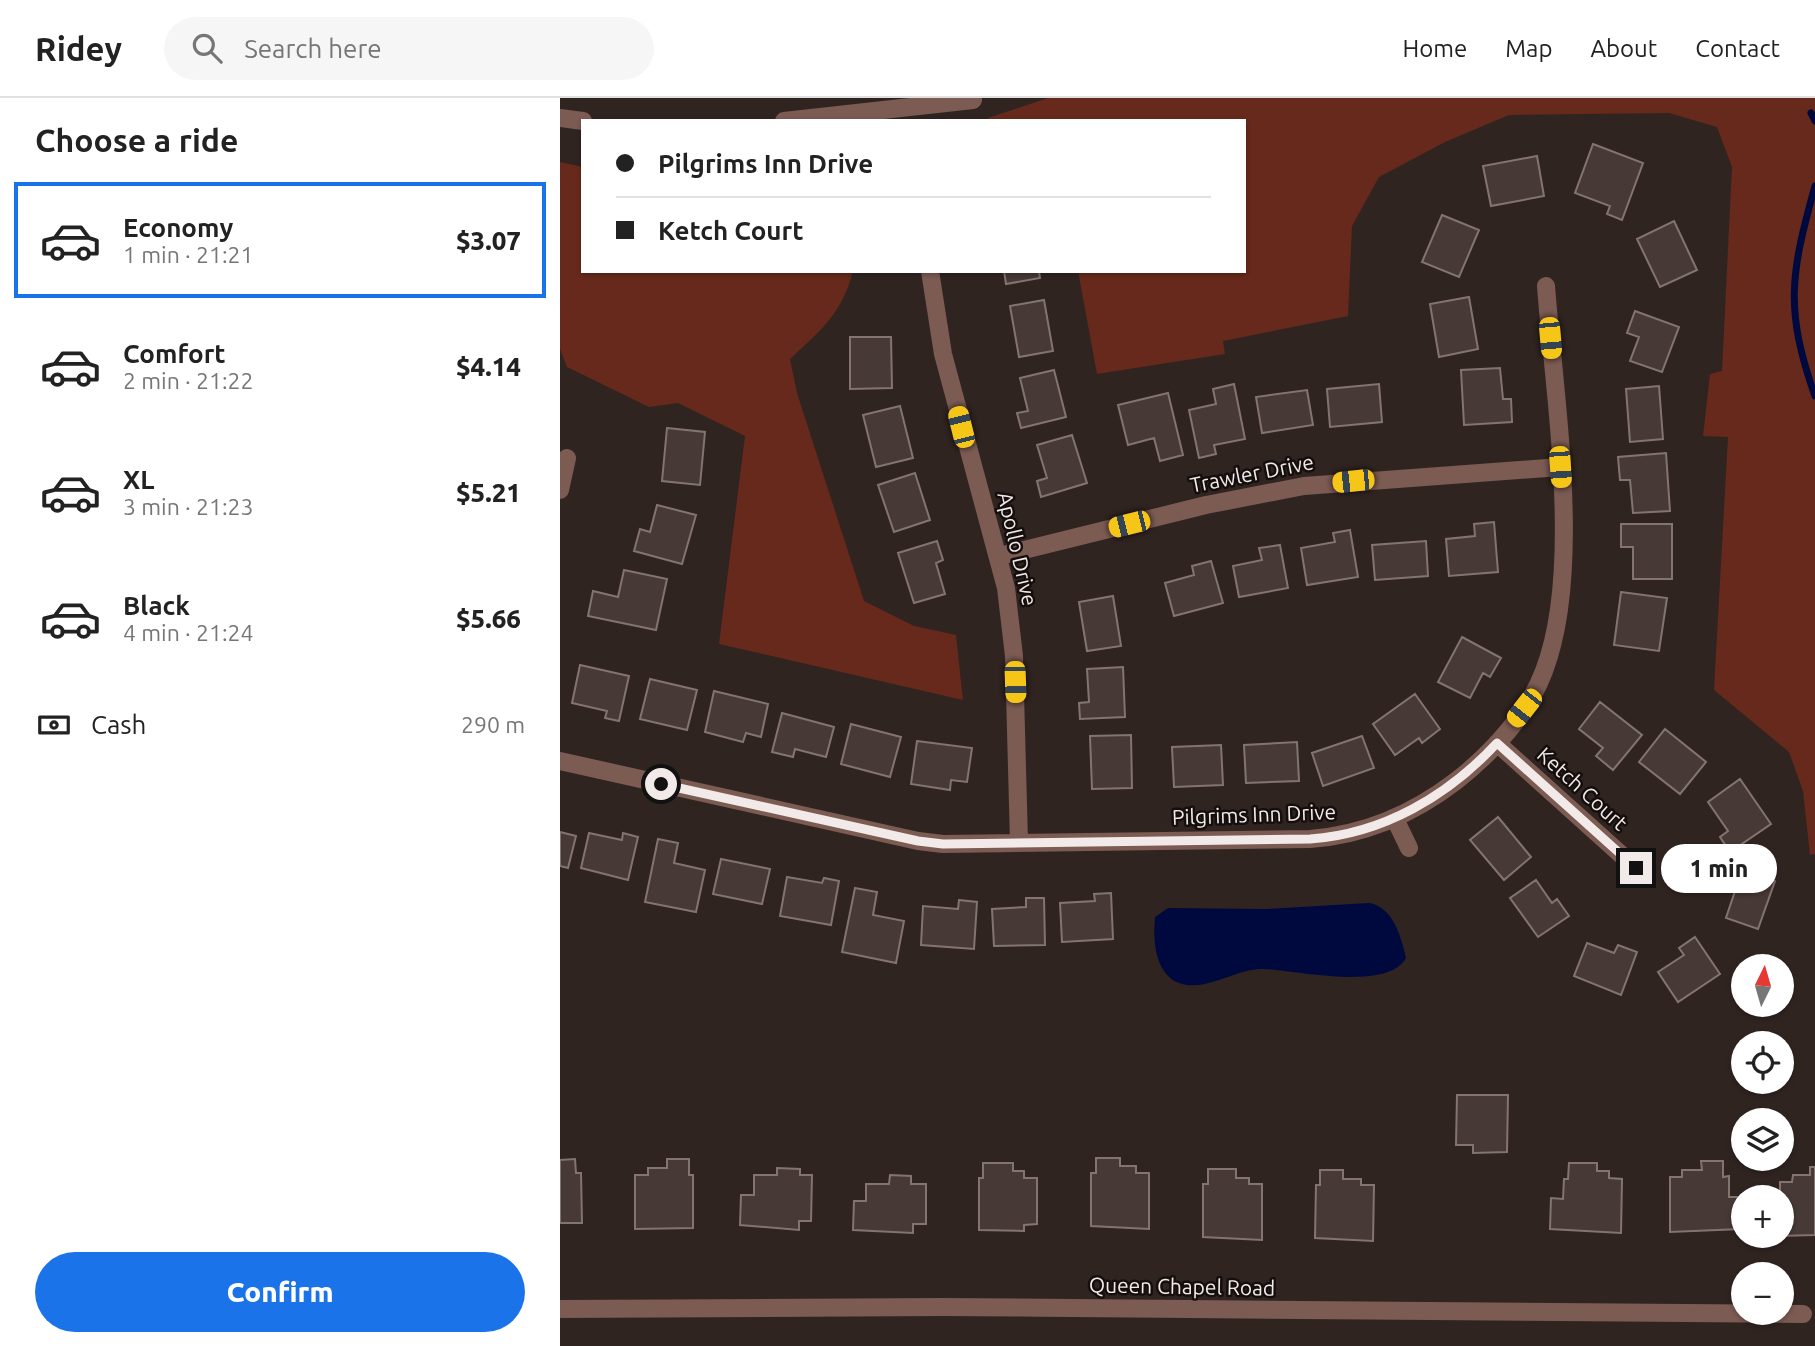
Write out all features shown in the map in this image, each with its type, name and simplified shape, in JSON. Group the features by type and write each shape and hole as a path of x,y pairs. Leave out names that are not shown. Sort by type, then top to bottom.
{"street":[{"path":"806,119 973,100"},
{"path":"560,118 581,121"},
{"name":"Apollo Drive","path":"930,273 943,354 1000,556 1014,656 1019,842"},
{"name":"Pilgrims Inn Drive","path":"560,761 918,841 969,845 1019,842 1310,839 1353,833 1395,819 1453,783 1497,743 1534,691 1555,638 1562,585 1560,467 1546,286"},
{"path":"560,490 567,458"},
{"name":"Trawler Drive","path":"1000,556 1206,505 1304,486 1560,467"},
{"name":"Ketch Court","path":"1497,743 1636,868"},
{"path":"1395,819 1409,848"},
{"name":"Queen Chapel Road","path":"560,1309 942,1307 1803,1314"}],"shaded area":[{"path":"1048,98 1815,98 1815,854 1810,855 1803,791 1789,752 1714,690 1728,437 1703,436 1710,374 1722,371 1732,167 1717,127 1669,113 1509,115 1445,142 1379,177 1352,226 1348,316 1223,341 1225,354 1097,374 1078,273 1246,273 1246,119 988,118"},
{"path":"560,162 581,167 581,273 852,273 843,299 829,320 790,359 797,393 864,601 914,626 956,635 963,700 719,644 745,436 678,403 649,407 567,367 560,349"},
{"path":"1369,903 1390,916 1406,958 1396,968 1380,974 1340,977 1263,969 1242,972 1210,983 1189,985 1179,983 1164,972 1157,954 1155,917 1168,908 1266,909"}],"building":[{"path":"1593,144 1643,163 1622,220 1607,214 1610,206 1575,193"},
{"path":"1537,156 1544,196 1491,206 1483,166"},
{"path":"1442,215 1479,230 1459,277 1422,262"},
{"path":"1674,221 1697,270 1660,287 1637,239"},
{"path":"1004,273 1039,273 1040,278 1006,284"},
{"path":"1469,297 1478,349 1439,357 1430,304"},
{"path":"1044,300 1053,351 1019,357 1010,306"},
{"path":"1635,311 1679,327 1662,372 1630,361 1639,337 1627,333"},
{"path":"850,337 891,337 892,388 850,389"},
{"path":"1500,368 1503,399 1511,399 1512,422 1464,425 1461,370"},
{"path":"1054,370 1066,417 1021,428 1017,413 1028,411 1020,378"},
{"path":"1234,384 1245,439 1214,445 1216,454 1199,458 1189,410 1216,404 1213,389"},
{"path":"1379,384 1382,422 1330,427 1327,389"},
{"path":"1659,386 1663,439 1630,442 1626,389"},
{"path":"1307,390 1313,425 1262,433 1256,397"},
{"path":"1168,393 1183,455 1160,461 1154,438 1128,445 1118,405"},
{"path":"900,406 913,458 876,467 863,415"},
{"path":"667,428 705,432 700,485 662,481"},
{"path":"1072,435 1087,483 1041,497 1037,481 1047,478 1037,445"},
{"path":"1666,453 1670,511 1633,513 1630,480 1620,480 1618,457"},
{"path":"915,473 930,520 894,532 878,485"},
{"path":"657,505 696,515 682,564 634,551 640,529 650,532"},
{"path":"1494,522 1498,572 1449,576 1446,539 1475,536 1474,524"},
{"path":"1621,524 1672,524 1672,579 1633,579 1633,547 1621,547"},
{"path":"1350,530 1358,577 1307,585 1301,548 1335,542 1333,533"},
{"path":"937,541 943,560 936,563 945,594 914,603 898,553"},
{"path":"1426,541 1428,576 1375,580 1372,545"},
{"path":"1280,545 1288,588 1239,597 1233,566 1262,560 1259,548"},
{"path":"1211,561 1223,603 1174,616 1165,583 1194,575 1192,566"},
{"path":"624,570 667,579 656,630 588,616 593,591 618,597"},
{"path":"1621,592 1667,598 1659,651 1614,645"},
{"path":"1113,596 1121,646 1087,651 1079,602"},
{"path":"1462,637 1501,658 1490,677 1483,673 1470,698 1438,682"},
{"path":"580,665 629,676 619,721 605,718 607,711 572,703"},
{"path":"1123,667 1125,717 1080,719 1079,703 1089,702 1087,669"},
{"path":"650,679 697,690 687,730 640,719"},
{"path":"714,691 768,704 761,737 746,733 743,742 705,732"},
{"path":"1415,694 1440,729 1422,743 1419,738 1395,755 1373,724"},
{"path":"1600,702 1642,735 1613,770 1596,756 1603,748 1579,729"},
{"path":"782,713 834,727 826,757 795,749 793,757 772,752"},
{"path":"851,724 901,737 890,777 841,764"},
{"path":"1665,729 1706,762 1680,794 1639,762"},
{"path":"1131,735 1132,788 1092,789 1090,736"},
{"path":"1362,736 1374,768 1323,786 1312,753"},
{"path":"917,741 972,748 967,782 951,780 950,790 911,784"},
{"path":"1297,742 1299,781 1246,783 1244,745"},
{"path":"1221,745 1223,785 1174,787 1172,747"},
{"path":"1740,779 1771,824 1730,852 1720,837 1728,831 1708,802"},
{"path":"1498,817 1531,857 1504,880 1470,840"},
{"path":"560,832 576,836 568,868 560,866"},
{"path":"589,833 622,840 623,833 638,837 628,880 581,868"},
{"path":"658,839 678,843 674,863 705,870 696,912 645,902"},
{"path":"721,859 770,869 762,904 713,894"},
{"path":"1730,865 1775,881 1758,929 1726,918 1736,888 1723,883"},
{"path":"787,877 822,883 824,878 839,881 831,925 780,916"},
{"path":"1536,880 1552,903 1557,899 1569,916 1538,937 1510,898"},
{"path":"855,888 877,892 873,915 904,921 896,963 842,952"},
{"path":"1111,893 1113,939 1062,942 1060,903 1095,901 1094,894"},
{"path":"1026,898 1044,898 1045,945 994,946 992,909 1026,907"},
{"path":"959,900 977,902 974,949 921,945 923,906 958,909"},
{"path":"1695,937 1720,974 1678,1002 1658,972 1684,955 1679,948"},
{"path":"1587,943 1614,953 1618,945 1637,952 1621,995 1574,976"},
{"path":"1457,1095 1508,1095 1507,1152 1473,1153 1473,1145 1456,1145"},
{"path":"1096,1158 1120,1158 1120,1166 1136,1166 1136,1173 1149,1173 1149,1229 1091,1226 1091,1173 1096,1173"},
{"path":"575,1159 576,1173 581,1173 582,1223 560,1223 560,1160"},
{"path":"667,1159 689,1159 689,1175 693,1175 693,1228 635,1229 635,1175 648,1175 648,1168 667,1168"},
{"path":"1701,1161 1723,1161 1723,1177 1729,1176 1731,1229 1670,1232 1670,1177 1682,1177 1682,1170 1702,1170"},
{"path":"983,1163 1013,1163 1013,1171 1024,1171 1024,1178 1037,1178 1037,1224 1024,1225 1024,1231 979,1230 979,1178 983,1178"},
{"path":"1569,1163 1597,1163 1597,1171 1609,1171 1609,1178 1622,1179 1621,1233 1550,1229 1551,1198 1563,1199 1564,1179 1568,1179"},
{"path":"1810,1167 1815,1167 1815,1235 1794,1236 1794,1185 1780,1185 1780,1182 1792,1182 1793,1175 1810,1175"},
{"path":"777,1168 800,1169 800,1175 812,1175 811,1221 799,1221 799,1230 740,1225 741,1195 754,1195 754,1175 777,1175"},
{"path":"1208,1169 1236,1169 1236,1178 1249,1178 1249,1184 1262,1184 1262,1240 1203,1237 1203,1184 1208,1184"},
{"path":"1320,1170 1343,1170 1343,1179 1361,1179 1361,1185 1374,1185 1373,1241 1315,1238 1316,1185 1320,1185"},
{"path":"890,1175 911,1176 911,1184 926,1184 926,1224 913,1224 913,1233 853,1230 854,1201 866,1201 866,1184 889,1184"}],"waterway":[{"path":"1811,113 1815,121"},
{"path":"1815,186 1796,267 1794,291 1799,338 1815,396"}],"route":[{"path":"661,784 918,841 943,844 1334,838 1395,819 1445,789 1480,761 1497,743 1636,868"}]}
